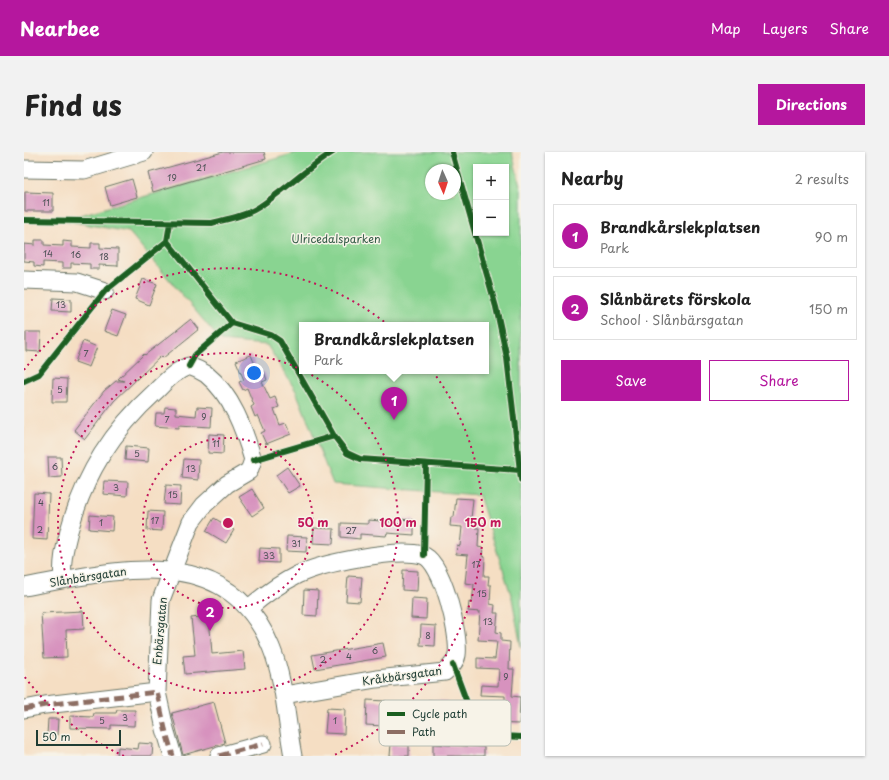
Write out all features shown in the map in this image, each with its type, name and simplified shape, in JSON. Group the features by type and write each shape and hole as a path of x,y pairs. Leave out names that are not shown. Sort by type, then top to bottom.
{"street":[{"path":"24,169 84,170 144,152"},
{"path":"24,280 77,282 105,291"},
{"name":"Enbärsgatan","path":"63,579 63,559 78,500 104,449 133,411 177,370 189,366 205,374 226,395 247,440 253,460 248,471 226,484 204,505 191,522 161,600 157,692 165,729 173,756"},
{"name":"Kråkbärsgatan","path":"249,608 273,588 298,574 348,560 400,553 424,555 434,564 442,581 458,635 457,656 453,665 445,672 376,679 284,695"},
{"name":"Slånbärsgatan","path":"24,587 113,571 153,570 189,574 211,581 233,594 249,608 271,646 284,695 293,756"},
{"path":"24,709 45,705 157,692"},
{"path":"218,756 263,744"}],"green space":[{"name":"Ulricedalsparken","path":"299,152 512,152 521,190 521,647 512,598 479,495 333,484 296,391 267,345 221,341 129,232 63,220"}],"building":[{"path":"223,152 264,152 266,159 153,192 148,173"},
{"path":"132,179 137,197 110,205 105,187"},
{"path":"25,192 53,193 53,211 25,211"},
{"path":"35,240 44,240 44,245 63,246 63,241 72,242 72,247 91,248 91,243 100,243 100,248 118,249 118,266 99,265 99,269 90,269 90,264 71,263 71,268 62,268 62,263 43,262 43,267 34,266 34,262 24,261 24,244 35,245"},
{"path":"143,279 157,284 149,305 135,299"},
{"path":"53,298 71,299 71,312 52,311"},
{"path":"112,310 126,315 118,336 104,331"},
{"path":"191,319 199,329 163,358 161,356 114,401 85,439 74,430 104,391 116,381 124,381 118,379 144,354 145,355"},
{"path":"26,332 41,332 40,352 26,351"},
{"path":"83,341 97,347 89,367 75,362"},
{"path":"251,355 259,374 264,372 267,380 262,382 270,399 275,397 279,407 274,409 280,425 286,423 291,434 266,444 261,433 265,431 258,415 255,417 251,407 254,405 247,388 243,390 239,382 244,380 236,361"},
{"path":"53,378 67,379 66,402 52,402"},
{"path":"165,407 176,408 176,414 196,416 197,407 212,408 211,427 179,425 179,428 155,426 156,413 164,413"},
{"path":"209,434 224,435 223,454 208,453"},
{"path":"126,446 149,448 148,462 125,460"},
{"path":"48,457 61,457 62,477 49,478"},
{"path":"184,459 199,460 198,480 182,478"},
{"path":"287,467 300,486 288,493 276,475"},
{"path":"104,481 128,482 127,496 103,494"},
{"path":"166,485 181,486 180,505 164,504"},
{"path":"252,489 264,508 252,516 239,497"},
{"path":"34,493 49,494 47,540 32,539"},
{"path":"456,498 473,499 471,519 477,519 476,528 479,528 478,547 483,548 482,556 485,557 484,576 489,576 488,585 491,585 490,604 495,605 494,613 498,613 496,632 501,633 501,641 510,642 509,669 514,669 512,696 520,697 519,724 511,724 511,700 505,700 505,696 480,695 481,685 498,686 499,669 477,668 477,658 495,659 497,641 478,640 480,612 468,611 469,602 472,603 474,584 465,583 468,555 456,554 457,545 460,546 462,527 450,526 451,517 454,517"},
{"path":"148,511 163,512 162,531 147,530"},
{"path":"90,515 113,517 112,531 89,529"},
{"path":"214,518 234,530 226,543 206,531"},
{"path":"395,519 414,520 414,535 387,533 386,536 360,534 360,539 341,537 341,523 368,524 368,520 395,522"},
{"path":"314,528 334,529 333,544 313,543"},
{"path":"287,536 307,537 306,552 286,551"},
{"path":"260,548 279,549 279,563 259,562"},
{"path":"403,570 418,571 417,591 402,590"},
{"path":"348,576 362,577 360,602 346,601"},
{"path":"304,590 318,591 317,616 303,615"},
{"path":"412,598 427,599 426,619 411,618"},
{"path":"83,611 84,629 66,630 67,657 44,658 41,613"},
{"path":"209,616 212,654 243,651 245,669 185,674 183,656 195,655 191,618"},
{"path":"421,625 436,626 435,646 420,645"},
{"path":"383,643 386,657 315,669 312,655"},
{"path":"367,700 379,701 379,726 366,725"},
{"path":"214,702 225,743 183,755 172,713"},
{"path":"327,708 345,709 344,734 325,733"},
{"path":"117,710 135,710 134,726 111,725 111,729 70,728 70,716 93,717 94,713 116,713"},
{"path":"48,719 58,719 57,735 47,735"},
{"path":"139,743 153,744 152,756 117,756 118,747 138,749"},
{"path":"391,746 409,746 409,756 390,756"},
{"path":"433,746 484,747 484,756 433,756"}],"marked path":[{"path":"24,709 45,705 157,692 165,729 173,756"},
{"path":"219,756 263,744"}],"cycle path":[{"path":"24,220 212,223 230,219 254,210 333,152"},
{"path":"452,152 496,307 507,358 521,480"},
{"path":"24,381 39,374 105,291 167,241 170,223"},
{"path":"167,241 232,323 271,335 280,341 334,436 347,453 360,459 520,470"},
{"path":"189,366 195,355 232,323"},
{"path":"253,460 334,436"},
{"path":"424,555 426,464"},
{"path":"453,665 466,700"},
{"path":"511,736 521,737"}],"place":[{"name":"Brandkårslekplatsen","path":"394,420"},
{"name":"Slånbärets förskola","path":"210,631"}]}
